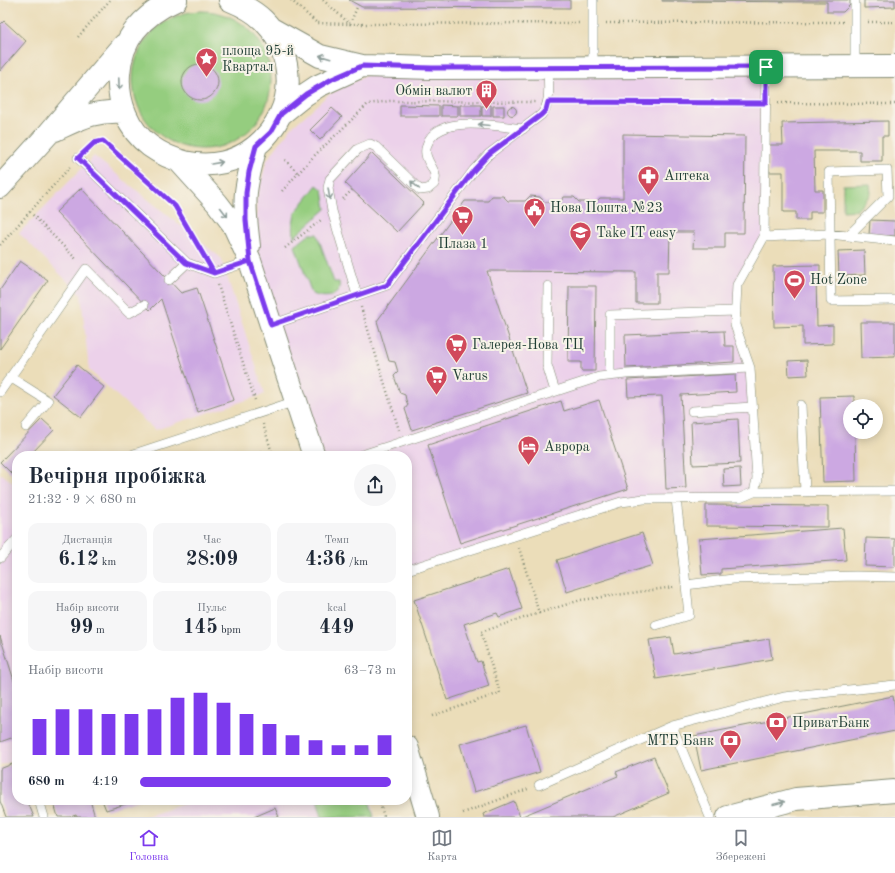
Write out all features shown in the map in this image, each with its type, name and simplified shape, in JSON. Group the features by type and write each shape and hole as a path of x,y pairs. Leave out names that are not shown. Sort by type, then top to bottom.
{"main road":[{"path":"176,0 162,6 150,8 138,25 125,48 121,60 119,86 124,112 146,143 162,154 179,161 195,164 212,164 228,161 243,155 256,146 271,132 281,114 286,97 288,78 286,60 280,43 263,20 250,10 230,0"},
{"path":"270,28 320,56 362,66 432,68 895,66"},
{"path":"0,187 131,36"},
{"path":"281,114 318,86 362,66"},
{"path":"48,133 86,115 111,111 124,112"},
{"path":"250,261 246,220 246,193 249,172 256,146"},
{"path":"179,161 233,224 250,261 312,451"},
{"path":"412,764 428,817"},
{"path":"728,817 796,799 895,791"}],"lane":[{"path":"593,0 593,68"},
{"path":"855,0 855,66"},
{"path":"754,492 757,479 750,368 735,325 737,285 764,237 766,67"},
{"path":"271,325 387,285 474,170 489,154 546,110 548,102 548,68"},
{"path":"357,295 332,211 328,188 330,179 358,149 370,144 376,147 420,190 428,189 434,184 436,175 427,160 425,150 429,139 437,132 450,126 468,124 523,129"},
{"path":"78,158 186,263 214,273 250,261"},
{"path":"848,236 888,196 891,179 887,170 829,172 831,301 895,300"},
{"path":"764,237 829,234 895,241"},
{"path":"169,280 186,263"},
{"path":"0,392 86,269 129,313 144,305"},
{"path":"548,286 547,365 555,391"},
{"path":"610,375 610,315 736,311"},
{"path":"374,451 555,391 610,375 750,368"},
{"path":"10,377 48,401 26,427"},
{"path":"145,451 296,401"},
{"path":"802,405 805,492"},
{"path":"692,411 752,407"},
{"path":"412,568 621,502 644,499 740,498 754,492 895,491"},
{"path":"656,625 689,615 676,498"},
{"path":"0,558 12,545"},
{"path":"686,585 733,579 856,576 895,577"},
{"path":"538,785 672,726 784,697 895,685"},
{"path":"672,726 710,817"},
{"path":"40,805 44,817"}],"path":[{"path":"78,37 110,0"},
{"path":"291,0 317,23 350,24 358,5"},
{"path":"282,191 298,173 368,104 390,101 895,104"},
{"path":"0,245 78,158 94,143 103,141 175,206 214,273 271,451"},
{"path":"285,160 298,173"},
{"path":"30,212 86,269"},
{"path":"357,295 401,434 401,442"},
{"path":"514,535 539,613"},
{"path":"432,716 500,693 481,632 581,600 686,585"},
{"path":"463,813 538,785"},
{"path":"380,805 384,817"}],"shaded area":[{"path":"766,67 764,237 737,285 735,325 750,368 757,479 748,495 644,499 412,569 412,451 312,451 263,299 258,252 256,200 267,160 291,128 328,95 367,75"},
{"path":"94,156 221,258 265,394 155,430 89,370 81,295 19,233"},
{"path":"2,474 12,482 12,761 0,766 0,475"},
{"path":"181,805 372,805 375,817 144,817"}],"green space":[{"name":"площа 95-й Квартал","path":"195,11 209,11 235,19 251,31 263,47 266,54 270,67 270,93 266,106 263,113 251,129 235,141 228,144 209,149 195,149 169,141 153,129 141,113 138,106 133,87 133,73 141,47 153,31 169,19 176,16"},
{"path":"870,184 871,194 857,210 843,211 843,185"},
{"path":"317,185 323,190 326,209 294,237 293,224 295,213"},
{"path":"310,234 317,234 334,282 339,282 338,291 331,296 317,296 312,294 295,246"},
{"path":"318,805 370,805 374,817 322,817"}],"building":[{"path":"349,0 570,0 570,8 362,7"},
{"path":"662,0 850,0 850,5 843,12 827,12 827,2"},
{"path":"864,0 895,0 895,7 864,8"},
{"path":"4,21 26,41 0,71 0,25"},
{"path":"200,64 213,69 218,82 213,95 200,100 187,95 182,82 187,69"},
{"path":"400,105 439,106 439,116 400,116"},
{"path":"441,105 458,106 458,116 441,116"},
{"path":"460,105 481,105 481,116 460,116"},
{"name":"Обмін валют","path":"491,105 491,116 482,116 482,106"},
{"path":"493,106 504,106 504,116 493,116"},
{"path":"512,106 517,111 512,116 507,111"},
{"path":"332,108 342,117 320,140 310,130"},
{"path":"888,121 888,136 882,136 882,161 860,161 860,151 814,151 815,190 823,190 823,212 810,212 810,220 796,220 796,212 783,212 783,172 769,172 768,145 783,145 782,123"},
{"path":"623,134 745,136 744,233 725,233 725,248 693,248 694,232 670,232 669,272 657,272 657,303 636,303 636,272 487,271 527,393 412,430 405,409 408,405 405,395 400,393 394,376 398,372 395,362 389,361 377,321 465,201 488,201 492,196 503,196 508,201 525,201 530,196 540,197 545,202 560,202 564,197 574,197 579,202 596,202 600,198 623,198"},
{"path":"372,153 424,203 397,232 345,183"},
{"path":"81,188 181,293 197,288 234,400 198,412 161,299 150,310 56,212"},
{"path":"870,220 895,221 895,236 869,235"},
{"path":"864,250 865,275 839,276 838,251"},
{"path":"20,261 48,280 0,349 0,290"},
{"name":"Hot Zone","path":"820,265 820,275 816,275 817,326 833,325 833,344 803,345 803,326 774,327 773,266"},
{"path":"569,286 596,286 595,371 581,371 581,362 568,362"},
{"path":"860,322 895,322 895,357 861,358"},
{"path":"724,331 725,346 734,346 734,362 626,368 625,335"},
{"path":"807,360 808,375 789,376 788,361"},
{"path":"77,365 104,387 81,417 53,395"},
{"path":"735,374 736,392 681,395 686,488 666,489 662,396 628,397 627,380"},
{"path":"854,396 854,399 843,399 843,439 855,439 856,481 823,482 820,397"},
{"name":"Аврора","path":"599,400 628,489 460,543 428,445 561,401 564,411"},
{"path":"42,419 54,430 34,451 12,451 12,474 0,462"},
{"path":"738,419 740,463 693,465 691,422"},
{"path":"740,468 741,486 724,487 723,469"},
{"path":"706,505 828,506 828,527 706,526"},
{"path":"843,528 846,560 721,569 721,574 702,575 699,539"},
{"path":"642,533 653,565 567,592 557,560"},
{"path":"866,538 895,539 895,567 865,566"},
{"path":"509,569 522,609 499,617 497,613 464,624 477,662 481,661 489,686 447,700 414,600"},
{"path":"0,636 12,674 12,738 0,742"},
{"path":"671,637 674,654 769,639 772,659 656,679 649,640"},
{"path":"893,696 895,707 895,731 701,770 694,736"},
{"path":"526,725 540,772 474,792 460,744"},
{"path":"654,757 669,793 613,817 520,817 618,776 616,772"},
{"path":"12,764 12,805 29,805 34,817 6,817 0,801 0,769"},
{"path":"514,801 520,817 484,817 483,814"},
{"path":"54,805 91,805 95,817 77,817 76,815 70,817 58,817"},
{"path":"104,805 122,805 106,810"},
{"path":"275,808 279,817 254,817"}],"place":[{"name":"площа 95-й Квартал","path":"207,78"},
{"name":"Обмін валют","path":"487,110"},
{"name":"Аптека","path":"649,196"},
{"name":"Нова Пошта №23","path":"535,228"},
{"name":"Плаза 1","path":"463,236"},
{"name":"Take IT easy","path":"581,252"},
{"name":"Hot Zone","path":"795,300"},
{"name":"Галерея-Нова ТЦ","path":"457,364"},
{"name":"Varus","path":"437,396"},
{"name":"Аврора","path":"528,466"},
{"name":"ПриватБанк","path":"776,742"},
{"name":"МТБ Банк","path":"730,760"}],"route":[{"path":"766,67 432,68 362,66 332,79 306,94 281,114 271,132 256,146 249,172 246,193 246,220 250,261 214,273 186,263 78,158 94,143 103,141 175,206 214,273 250,261 271,325 387,285 474,170 489,154 541,115 546,110 548,102 766,103 766,67"}]}
